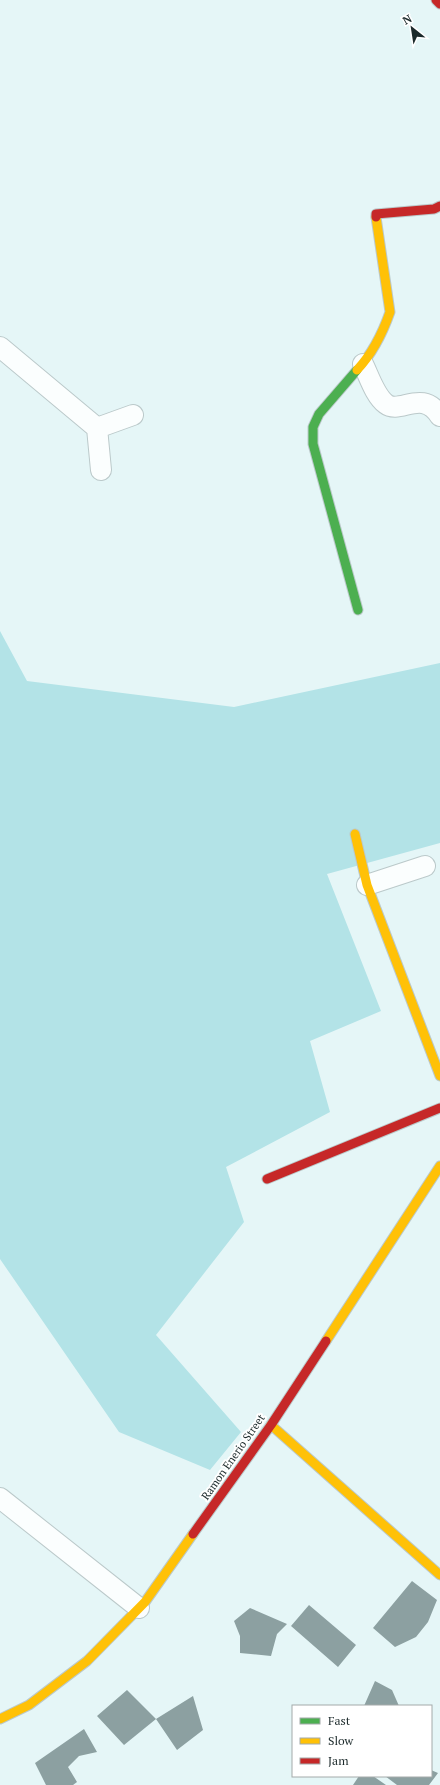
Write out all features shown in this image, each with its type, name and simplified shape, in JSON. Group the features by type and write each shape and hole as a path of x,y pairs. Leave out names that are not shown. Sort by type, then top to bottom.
{"street":[{"path":"436,0 440,4"},
{"path":"358,610 313,444 313,427 319,414 363,364 385,327 390,312 376,214 434,208 440,206"},
{"path":"0,347 97,428 101,470"},
{"path":"363,364 385,404 390,407 423,402 435,408 440,416"},
{"path":"97,428 133,415"},
{"path":"355,834 366,885 440,1076"},
{"path":"366,885 425,866"},
{"path":"267,1179 440,1108"},
{"name":"Ramon Enerio Street","path":"0,1719 29,1705 87,1661 139,1608 271,1425 440,1166"},
{"path":"271,1425 440,1575"},
{"path":"0,1498 139,1608"}],"shaded area":[{"path":"0,631 27,681 234,707 440,663 440,843 327,874 381,1011 310,1041 330,1112 226,1167 244,1222 156,1335 241,1432 210,1470 119,1432 0,1259"}],"building":[{"path":"412,1581 437,1600 428,1622 416,1637 395,1647 373,1628"},
{"path":"309,1605 356,1645 338,1667 291,1626"},
{"path":"250,1608 287,1624 277,1634 271,1656 240,1653 240,1636 234,1621"},
{"path":"375,1681 392,1690 399,1705 364,1705"},
{"path":"127,1690 156,1719 124,1745 97,1716"},
{"path":"193,1696 203,1730 177,1750 156,1719"},
{"path":"84,1729 97,1752 79,1756 68,1767 77,1782 73,1785 46,1785 35,1763"},
{"path":"432,1770 438,1773 429,1785 397,1785 386,1777 432,1777"},
{"path":"358,1777 374,1777 386,1785 353,1785"}],"traffic: fast":[{"path":"357,370 319,414 313,427 313,444 358,610"}],"traffic: slow":[{"path":"357,370 368,357 390,312 376,217"},
{"path":"355,834 367,885 440,1076"},
{"path":"326,1341 440,1166"},
{"path":"271,1425 440,1575"},
{"path":"0,1719 29,1705 87,1661 145,1602 193,1534"}],"traffic: jam":[{"path":"436,0 440,4"},
{"path":"376,217 376,214 434,209 440,206"},
{"path":"267,1179 440,1108"},
{"path":"193,1534 271,1425 326,1341"}]}
